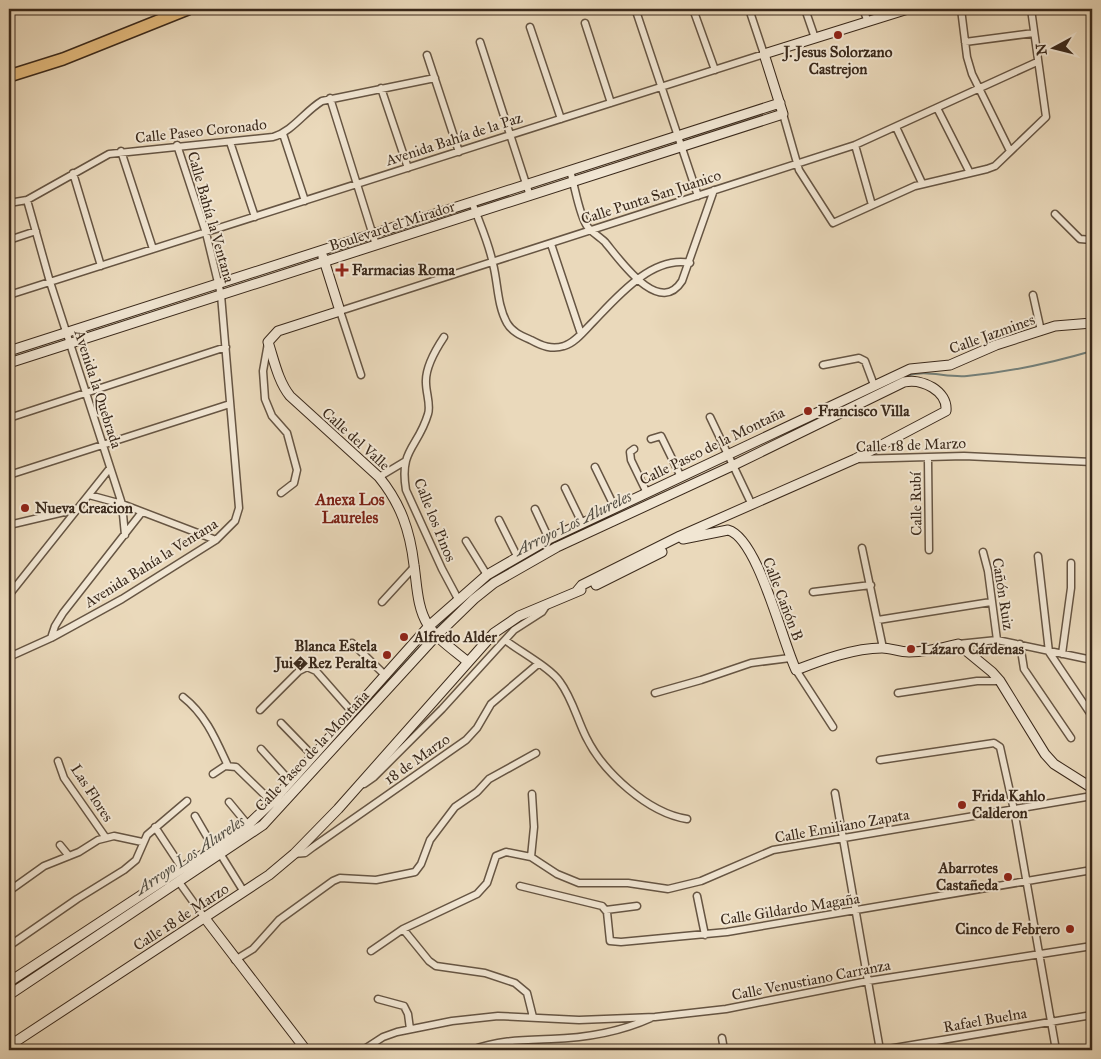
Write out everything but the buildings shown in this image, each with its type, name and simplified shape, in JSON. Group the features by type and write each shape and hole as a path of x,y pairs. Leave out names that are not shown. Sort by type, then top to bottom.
{"highway":[{"path":"9,69 88,43 174,9"},
{"path":"9,76 63,59 188,9"}],"main road":[{"name":"Avenida Bahía de la Paz","path":"764,54 908,9"},
{"path":"764,54 783,114"},
{"name":"Boulevard el Mirador","path":"9,351 780,103"},
{"name":"Boulevard el Mirador","path":"9,363 783,114"},
{"path":"321,252 340,311"},
{"name":"Calle Punta San Juanico","path":"268,342 278,331 340,311"},
{"name":"Calle Jazmines","path":"874,385 910,369 950,365 996,345 1055,326 1092,323"},
{"name":"Calle del Valle","path":"268,342 284,388 290,396 379,477 403,515 420,604 433,631 468,662"},
{"path":"729,460 904,382 913,380 924,382 942,398 946,412 885,441 855,459"},
{"name":"Calle Paseo de la Montaña","path":"9,982 248,825 272,802 386,676 433,631 474,599 529,561 874,385"},
{"name":"Calle 18 de Marzo","path":"9,1046 244,892 294,854 494,633 519,616 546,606 577,591 585,590 653,558 683,536 855,459"},
{"name":"Calle Paseo de la Montaña","path":"9,995 255,832 278,810 433,631 458,599 487,575 548,539 681,477 729,460"},
{"name":"Calle Cañón B","path":"683,536 728,530 741,538 755,564 796,670"},
{"path":"796,670 852,653 883,648 907,652 958,644 1000,681 1045,754 1054,764 1092,788"},
{"path":"204,917 306,1050"}],"street":[{"path":"694,9 715,70"},
{"path":"749,9 764,54"},
{"path":"805,9 815,38"},
{"path":"863,9 868,22"},
{"path":"961,9 969,66 1010,151"},
{"path":"783,114 797,165 833,223 922,183 970,174 992,167 1045,120 1046,113 1037,62 1031,9"},
{"path":"637,14 698,196"},
{"path":"585,23 611,103"},
{"path":"530,28 561,119"},
{"path":"965,42 1034,33"},
{"path":"480,42 530,196"},
{"name":"Avenida Bahía de la Paz","path":"9,295 764,54"},
{"path":"427,55 459,152"},
{"name":"Calle Punta San Juanico","path":"340,311 855,145 1037,62"},
{"name":"Calle Paseo Coronado","path":"27,200 102,157 121,151 230,142 283,134 313,106 330,98 435,78"},
{"path":"380,88 408,168"},
{"path":"330,98 376,245"},
{"path":"937,108 970,174"},
{"path":"896,127 922,183"},
{"path":"283,134 305,201"},
{"path":"230,142 255,217"},
{"path":"855,145 872,205"},
{"name":"Calle Bahía la Ventana","path":"177,146 206,233 221,295"},
{"path":"121,151 153,249"},
{"path":"570,171 586,224 639,279 654,291 663,294 673,291 682,281 690,263 714,190"},
{"path":"73,173 101,266"},
{"path":"9,203 27,200"},
{"name":"Avenida la Quebrada","path":"27,200 50,282 122,504 125,535"},
{"path":"472,202 493,262 501,307 513,330 544,346 553,348 565,346 581,334 612,302 650,271 673,262 690,263"},
{"path":"1055,214 1080,239 1092,240"},
{"path":"9,240 36,231"},
{"path":"551,244 581,334"},
{"name":"Avenida Bahía la Ventana","path":"9,657 51,638 122,599 216,540 235,522 239,508 221,295"},
{"path":"1033,295 1041,331"},
{"path":"340,311 361,375"},
{"name":"Calle los Pinos","path":"444,337 436,348 427,374 428,414 404,462 406,490 442,569 458,599"},
{"path":"268,342 263,371 265,398 272,416 287,432 290,450 297,470 294,483 282,493"},
{"path":"9,418 226,347"},
{"path":"823,365 859,358 865,361 874,385"},
{"path":"9,474 230,404"},
{"path":"710,417 752,505"},
{"path":"651,439 661,436 681,477"},
{"path":"634,449 630,456 647,493"},
{"name":"Calle 18 de Marzo","path":"855,459 1004,457 1092,462"},
{"name":"Calle Rubí","path":"928,458 929,550"},
{"path":"379,477 404,462"},
{"path":"595,467 616,508"},
{"path":"9,595 110,468"},
{"path":"565,488 582,523"},
{"path":"89,495 122,504 216,540"},
{"path":"9,525 77,509"},
{"path":"535,509 548,539"},
{"path":"51,638 55,626 63,613 142,512"},
{"path":"498,520 517,556"},
{"path":"466,541 487,575"},
{"path":"862,548 883,648"},
{"name":"Cañón Ruiz","path":"984,552 997,640"},
{"path":"1038,556 1049,652 1092,716"},
{"path":"1062,654 1071,588 1071,563"},
{"path":"382,602 414,566"},
{"path":"813,592 871,585"},
{"path":"878,620 991,602"},
{"name":"Calle 18 de Marzo","path":"352,792 374,777 442,709 514,630 542,612 546,606"},
{"path":"505,640 560,680 587,739 608,770 621,782 666,814 687,819"},
{"path":"958,644 997,640 1092,660"},
{"path":"352,643 386,676"},
{"name":"Cañón Ruiz","path":"1020,644 1024,669 1070,738"},
{"path":"655,693 672,686 701,680 751,663 790,658"},
{"name":"18 de Marzo","path":"294,854 305,853 466,740 477,728 490,704 538,664"},
{"path":"260,710 299,671 307,667 316,671 352,712"},
{"name":"Calle Cañón B","path":"796,670 833,727"},
{"path":"898,693 977,681 1000,681"},
{"path":"183,696 196,707 207,723 228,766"},
{"path":"281,723 314,756"},
{"path":"880,760 997,744 1005,765 1014,810 1056,1050"},
{"path":"261,749 290,781"},
{"path":"236,960 253,950 278,920 332,881 340,878 376,880 415,872 421,864 430,840 455,807 477,792 490,779 536,753"},
{"name":"Las Flores","path":"58,761 64,778 106,838"},
{"path":"213,774 228,766 236,767 272,802"},
{"path":"835,793 881,1050"},
{"path":"531,856 534,827 532,794"},
{"name":"Calle Emiliano Zapata","path":"371,951 403,929 476,894 487,883 496,856 506,852 531,856 557,874 579,883 628,883 668,889 701,881 773,850 1092,796"},
{"path":"9,946 124,870 136,860 142,842 156,827 187,802"},
{"path":"229,802 248,825"},
{"path":"195,816 213,847"},
{"path":"156,827 182,868"},
{"path":"9,891 44,866 106,838 114,836 142,842"},
{"path":"60,845 69,856"},
{"path":"221,855 244,892"},
{"name":"Calle Gildardo Magaña","path":"606,910 610,941 622,942 705,935 1092,870"},
{"path":"179,882 204,917"},
{"path":"520,886 602,906 606,910 637,906"},
{"path":"697,896 705,935"},
{"path":"403,929 429,961 436,966 485,973 515,983 527,993 533,1017"},
{"name":"Calle Venustiano Carranza","path":"363,1050 383,1037 410,1029 479,1017 533,1017 580,1020 655,1017 726,1009 868,981 1092,946"},
{"path":"378,999 404,1006 407,1009 410,1029"},
{"name":"Rafael Buelna","path":"881,1050 1092,1015"},
{"path":"472,1050 504,1041 576,1038 639,1024 655,1017"},
{"path":"722,1038 724,1050"}],"waterway":[{"name":"Arroyo Los Alureles","path":"906,376 921,373 959,376 999,372 1030,367 1092,351"},
{"name":"Arroyo Los Alureles","path":"534,553 610,515"},
{"name":"Arroyo Los Alureles","path":"473,593 512,565"},
{"name":"Arroyo Los Alureles","path":"436,629 458,606"},
{"name":"Arroyo Los Alureles","path":"314,762 431,635"},
{"name":"Arroyo Los Alureles","path":"254,826 274,807"},
{"name":"Arroyo Los Alureles","path":"102,926 207,858"}],"place":[{"name":"J. Jesus Solorzano Castrejon","path":"838,35"},
{"name":"Farmacias Roma","path":"342,270"},
{"name":"Francisco Villa","path":"808,411"},
{"name":"Nueva Creacion","path":"25,508"},
{"name":"Alfredo Alder","path":"404,637"},
{"name":"Lázaro Cárdenas","path":"911,649"},
{"name":"Blanca Estela Jui�Rez Peralta","path":"387,655"},
{"name":"Frida Kahlo Calderon","path":"962,805"},
{"name":"Abarrotes Castañeda","path":"1008,877"},
{"name":"Cinco de Febrero","path":"1070,929"}],"district":[{"name":"Anexa Los Laureles","path":"350,508"}]}
